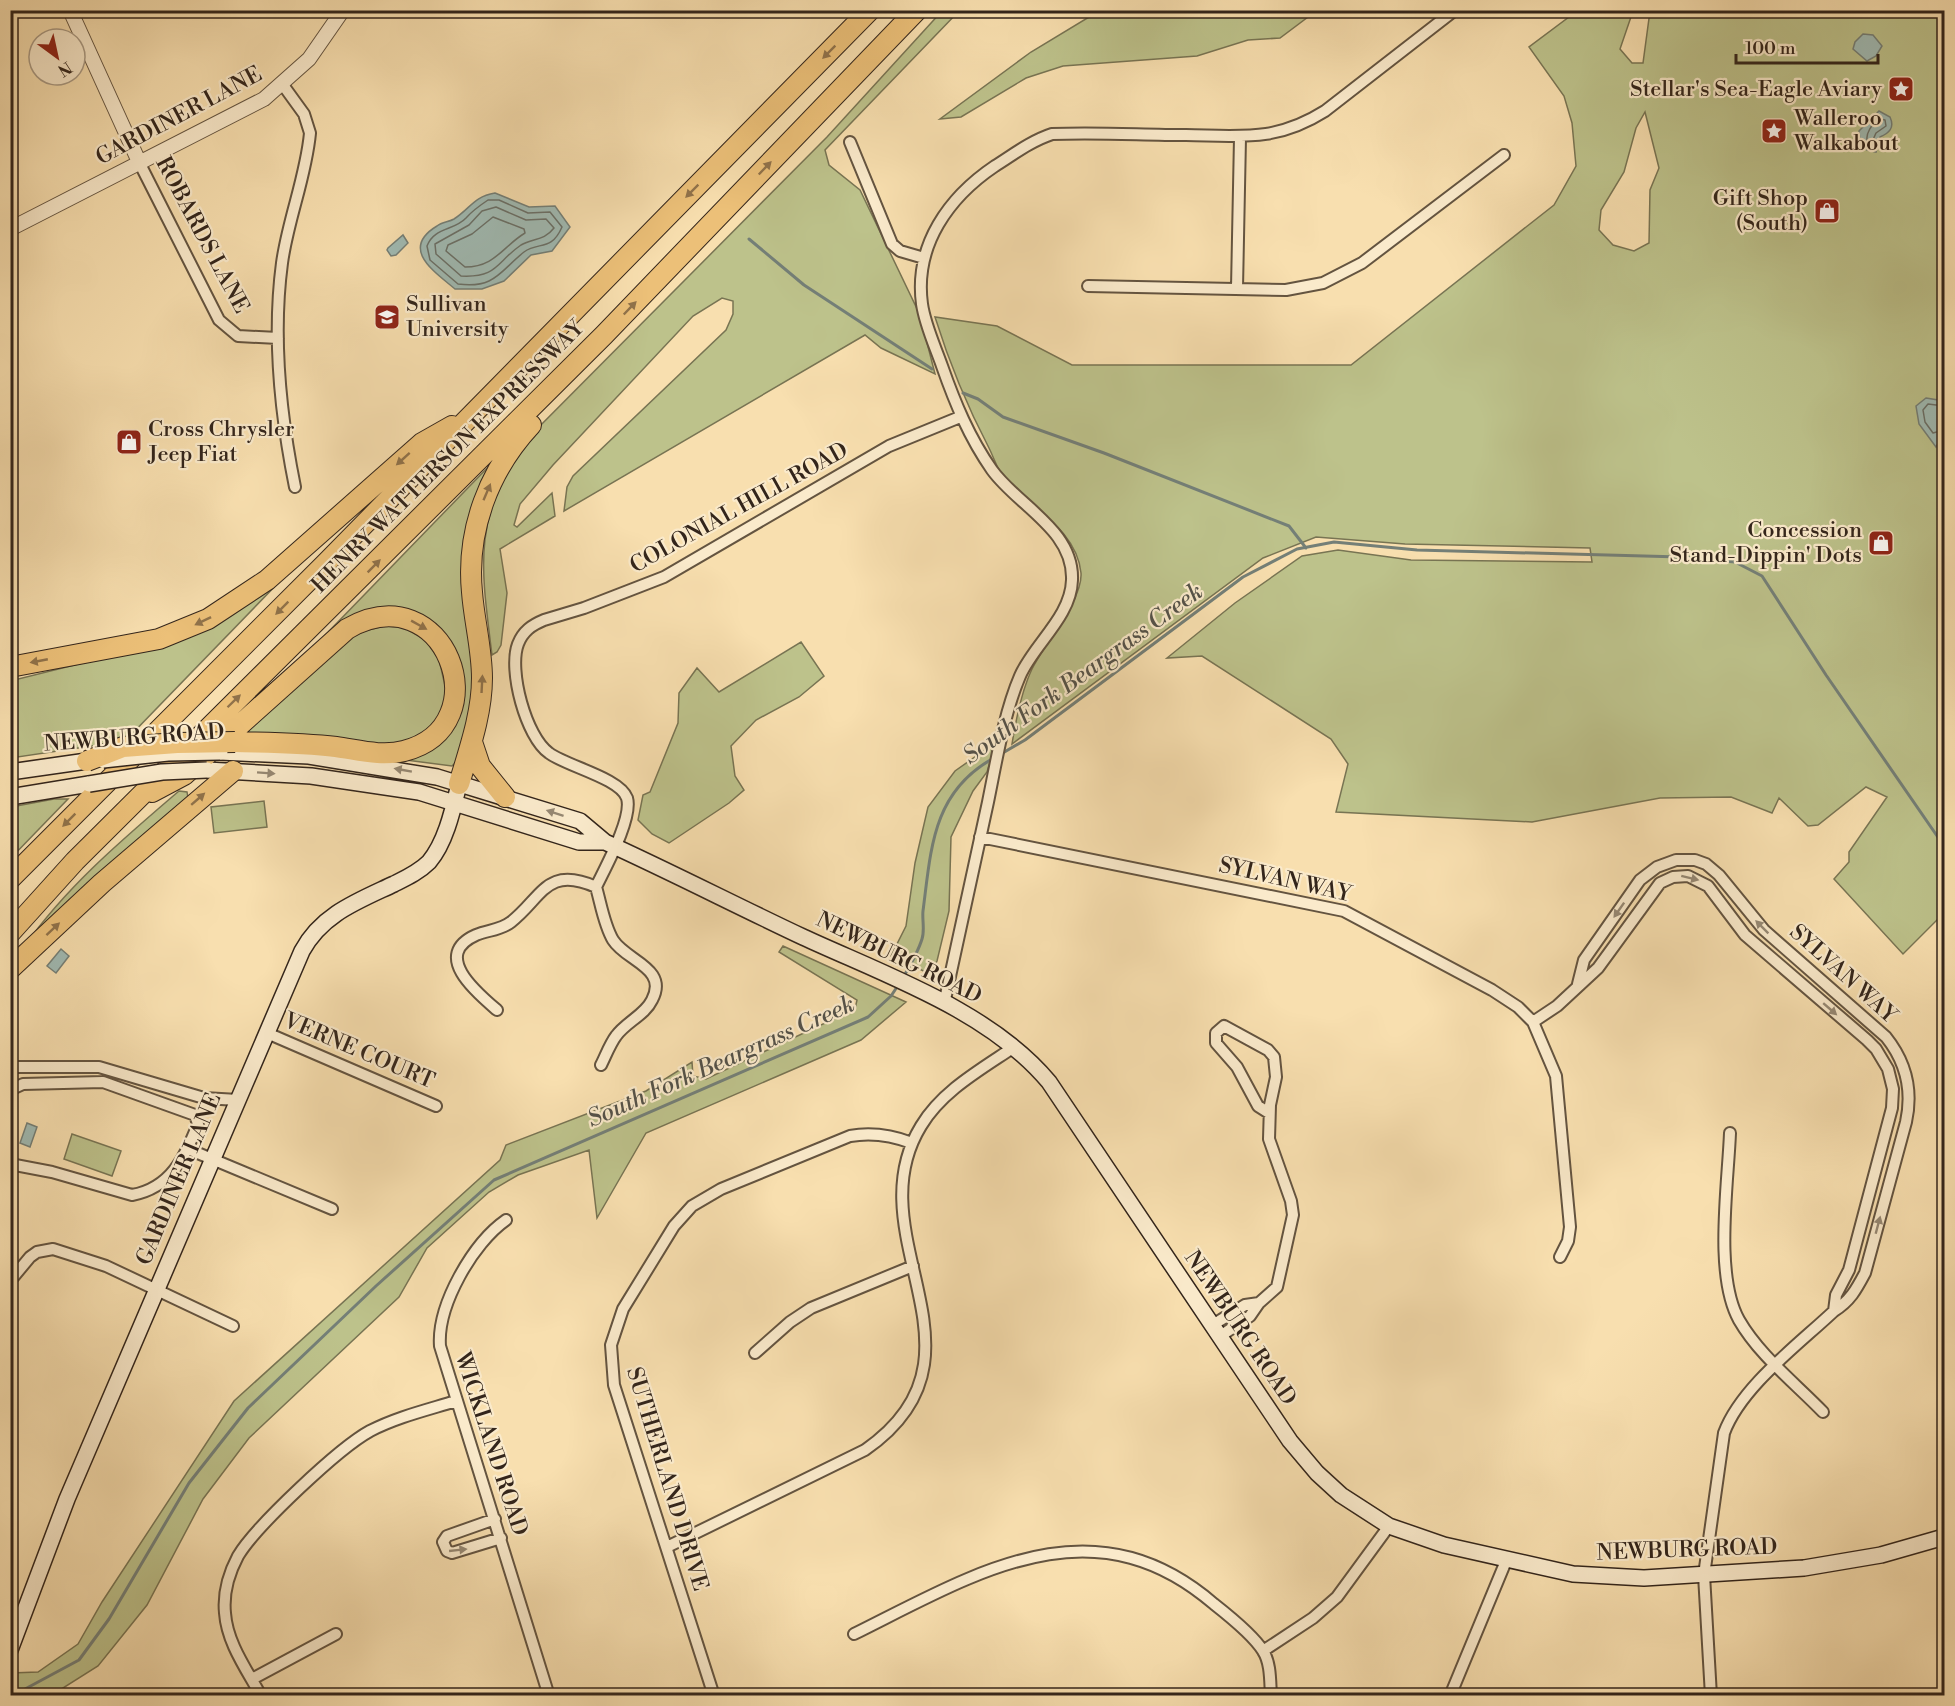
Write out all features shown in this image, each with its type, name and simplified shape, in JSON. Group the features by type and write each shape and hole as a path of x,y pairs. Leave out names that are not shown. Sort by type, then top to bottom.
{"highway":[{"name":"HENRY WATTERSON EXPRESSWAY","path":"10,879 470,417 870,10"},
{"name":"HENRY WATTERSON EXPRESSWAY","path":"10,933 134,802 338,602 604,335 917,10"},
{"path":"459,784 472,742 482,678 472,592 471,557 482,504 495,474 514,445 594,360 604,335"},
{"path":"10,667 159,639 208,619 267,580 422,442 470,417"},
{"path":"87,761 123,747 177,743 227,747 334,747 383,753 414,748 439,730 452,709 456,686 452,662 439,641 412,621 387,616 358,623 329,645 184,776 134,802"},
{"path":"472,742 480,766 505,797"},
{"path":"10,969 111,875 233,771"}],"main road":[{"name":"NEWBURG ROAD","path":"227,747 401,769 505,797 580,821 610,844 916,990 989,1028 1014,1047 1049,1082 1215,1331 1305,1460 1341,1495 1389,1526 1443,1545 1506,1561 1573,1574 1614,1578 1704,1575 1847,1563 1944,1536"},
{"name":"NEWBURG ROAD","path":"10,772 87,761"},
{"name":"NEWBURG ROAD","path":"10,797 162,772 207,770 311,776 419,792 579,842 610,844"},
{"name":"GARDINER LANE","path":"10,1650 61,1514 302,951 317,928 339,911 406,878 427,864 441,842 459,784"}],"street":[{"name":"ROBARDS LANE","path":"70,10 140,164 211,307 224,326 238,336 278,338"},
{"name":"GARDINER LANE","path":"10,229 248,110 283,85 322,43 343,10"},
{"path":"944,1004 995,769 1020,676 1056,622 1071,592 1072,566 1060,540 1002,482 960,417 922,305 924,258 940,220 959,194 981,175 1038,138 1060,133 1240,138 1284,130 1312,119 1455,10"},
{"path":"283,85 304,114 310,133 282,264 278,338 284,431 295,487"},
{"path":"1237,288 1240,138"},
{"path":"850,142 892,244 900,251 924,258"},
{"path":"1088,286 1286,290 1337,279 1362,263 1504,155"},
{"name":"COLONIAL HILL ROAD","path":"610,844 628,811 627,797 616,785 558,759 537,741 526,718 515,666 515,652 522,636 535,624 544,620 584,608 670,574 882,449 960,417"},
{"name":"SYLVAN WAY","path":"980,837 1344,911 1492,990 1518,1007 1533,1022 1557,1006 1578,984 1598,968 1660,883 1673,877 1688,876 1708,886 1745,935 1867,1040 1888,1069 1893,1089 1892,1108 1850,1270 1836,1296 1834,1311"},
{"path":"601,1065 616,1035 652,1001 655,984 645,965 626,953 613,940 596,887 610,844"},
{"name":"SYLVAN WAY","path":"1578,984 1584,960 1650,871 1676,860 1695,860 1713,869 1764,930 1886,1037 1903,1065 1909,1084 1910,1105 1865,1273 1849,1302 1834,1311 1737,1407 1724,1434 1704,1575 1711,1695"},
{"path":"496,1010 464,981 460,974 458,957 464,944 477,935 510,923 547,885 560,881 587,883 596,887"},
{"path":"1717,897 1729,888"},
{"path":"1533,1022 1556,1076 1570,1227 1568,1241 1560,1257"},
{"path":"1215,1331 1250,1316 1258,1303 1271,1294 1281,1280 1293,1215 1291,1201 1269,1138 1269,1113 1276,1077 1274,1057 1268,1050 1224,1026 1216,1034 1216,1043 1237,1067 1257,1106 1269,1113"},
{"name":"VERNE COURT","path":"267,1033 436,1106"},
{"path":"667,1547 852,1458 876,1443 896,1424 917,1388 927,1350 925,1321 901,1199 902,1176 912,1143 940,1101 957,1086 1014,1047"},
{"path":"10,1067 99,1067 204,1098 238,1100"},
{"path":"10,1090 23,1084 103,1082 195,1115 198,1124 188,1149 168,1178 145,1192 132,1195 52,1172 10,1164"},
{"path":"1730,1133 1727,1283 1738,1318 1822,1412"},
{"name":"SUTHERLAND DRIVE","path":"714,1695 614,1386 610,1351 620,1315 668,1235 685,1213 701,1200 721,1189 839,1139 871,1134 912,1143"},
{"path":"188,1149 332,1209"},
{"name":"WICKLAND ROAD","path":"506,1220 487,1235 478,1248 443,1313 440,1346 549,1695"},
{"path":"10,1281 30,1257 37,1252 53,1249 106,1266 233,1326"},
{"path":"1855,1249 1870,1254"},
{"path":"755,1353 790,1322 812,1308 913,1266"},
{"path":"261,1695 230,1636 225,1612 229,1578 244,1547 325,1466 355,1440 400,1418 456,1401"},
{"path":"495,1519 447,1536 443,1542 444,1546 452,1553 461,1552 501,1538"},
{"path":"1263,1651 1312,1618 1337,1597 1389,1526"},
{"path":"854,1634 986,1570 1040,1555 1093,1551 1137,1558 1179,1578 1224,1612 1263,1651 1271,1695"},
{"path":"1450,1695 1506,1561"},
{"path":"252,1679 336,1634"}],"green space":[{"path":"942,11 959,11 825,150 829,165 860,190 920,315 935,374 881,348 865,335 564,511 567,487 573,476 726,330 733,314 733,301 722,298 693,316 553,465 520,504 514,525 517,527 552,493 555,516 500,549 507,593 501,645 492,655 485,595 484,544 488,520 496,495 525,441 827,137"},
{"path":"1099,11 1316,11 1280,38 1248,40 1197,56 1063,66 1026,78 961,117 940,119 1031,52"},
{"path":"1577,11 1633,11 1620,49 1632,63 1643,63 1650,11 1944,11 1944,913 1903,954 1834,879 1849,862 1849,852 1887,797 1866,787 1818,825 1808,826 1779,798 1772,813 1731,797 1660,798 1532,822 1336,812 1348,764 1331,739 1202,656 1167,658 1235,603 1302,556 1338,550 1411,560 1592,562 1590,548 1405,544 1316,537 1263,558 1012,744 1019,706 1028,678 1070,609 1080,584 1081,573 1078,558 1062,532 1001,473 959,384 935,317 997,326 1072,365 1351,365 1554,205 1576,166 1572,123 1564,96 1529,47","holes":["1645,112 1659,168 1650,190 1649,243 1634,251 1613,245 1599,230 1601,210 1624,172 1636,128"]},
{"path":"494,461 486,479 474,696 457,761 452,766 398,759 411,755 461,690 406,613 303,658"},
{"path":"315,545 125,741 11,758 10,681 151,646"},
{"path":"396,623 436,646 448,699 433,726 401,746 243,735 349,635"},
{"path":"801,642 824,676 799,697 756,720 731,746 735,776 744,790 729,803 669,843 652,834 638,820 643,795 650,792 678,723 679,693 697,668 719,692"},
{"path":"996,742 987,772 973,791 951,837 949,911 937,961 930,974 891,956 906,926 915,863 928,807 955,771"},
{"path":"179,791 187,792 188,798 24,947 40,925 77,884 116,846"},
{"path":"54,799 68,799 11,858 11,807"},
{"path":"264,801 267,827 214,833 211,807"},
{"path":"783,946 906,1002 861,1040 646,1133 597,1218 589,1150 518,1175 489,1192 427,1248 399,1297 249,1438 203,1499 147,1605 98,1666 52,1695 11,1695 11,1673 38,1672 78,1644 102,1602 234,1401 500,1160 506,1145 646,1091 692,1062 693,1076 706,1079 855,1009 857,1000 779,952"},
{"path":"72,1134 121,1151 112,1176 64,1159"}],"water":[{"path":"1863,34 1873,35 1882,46 1876,56 1867,61 1853,49 1855,42"},
{"path":"1879,111 1890,117 1892,124 1888,132 1880,137 1876,152 1867,150 1860,143 1859,131"},
{"path":"495,193 529,207 555,206 570,227 552,251 531,255 504,281 482,289 455,289 424,260 421,243 426,235 437,226 454,219 482,197"},
{"path":"403,235 408,243 396,255 391,256 388,248"},
{"path":"1926,398 1944,401 1944,431 1936,447 1919,424 1916,406"},
{"path":"61,949 69,956 56,973 47,966"},
{"path":"27,1123 37,1127 30,1147 20,1143"}],"waterway":[{"path":"749,239 804,285 932,369"},
{"path":"963,393 978,399 1003,417 1104,453 1289,526 1306,548"},
{"name":"South Fork Beargrass Creek","path":"1001,754 1025,740 1243,577 1297,549 1334,542 1417,550 1681,557 1735,562 1762,576 1826,675 1944,846"},
{"name":"South Fork Beargrass Creek","path":"904,976 923,936 923,911 929,866 938,825 957,789 972,773 992,759"},
{"name":"South Fork Beargrass Creek","path":"12,1696 79,1660 109,1619 189,1483 248,1408 376,1286 494,1180 868,1017 891,996 899,984"}],"place":[{"name":"Stellar's Sea-Eagle Aviary","path":"1901,89"},
{"name":"Walleroo Walkabout","path":"1774,131"},
{"name":"Gift Shop (South)","path":"1827,211"},
{"name":"Sullivan University","path":"387,317"},
{"name":"Cross Chrysler Jeep Fiat","path":"129,442"},
{"name":"Concession Stand-Dippin' Dots","path":"1881,543"}]}
